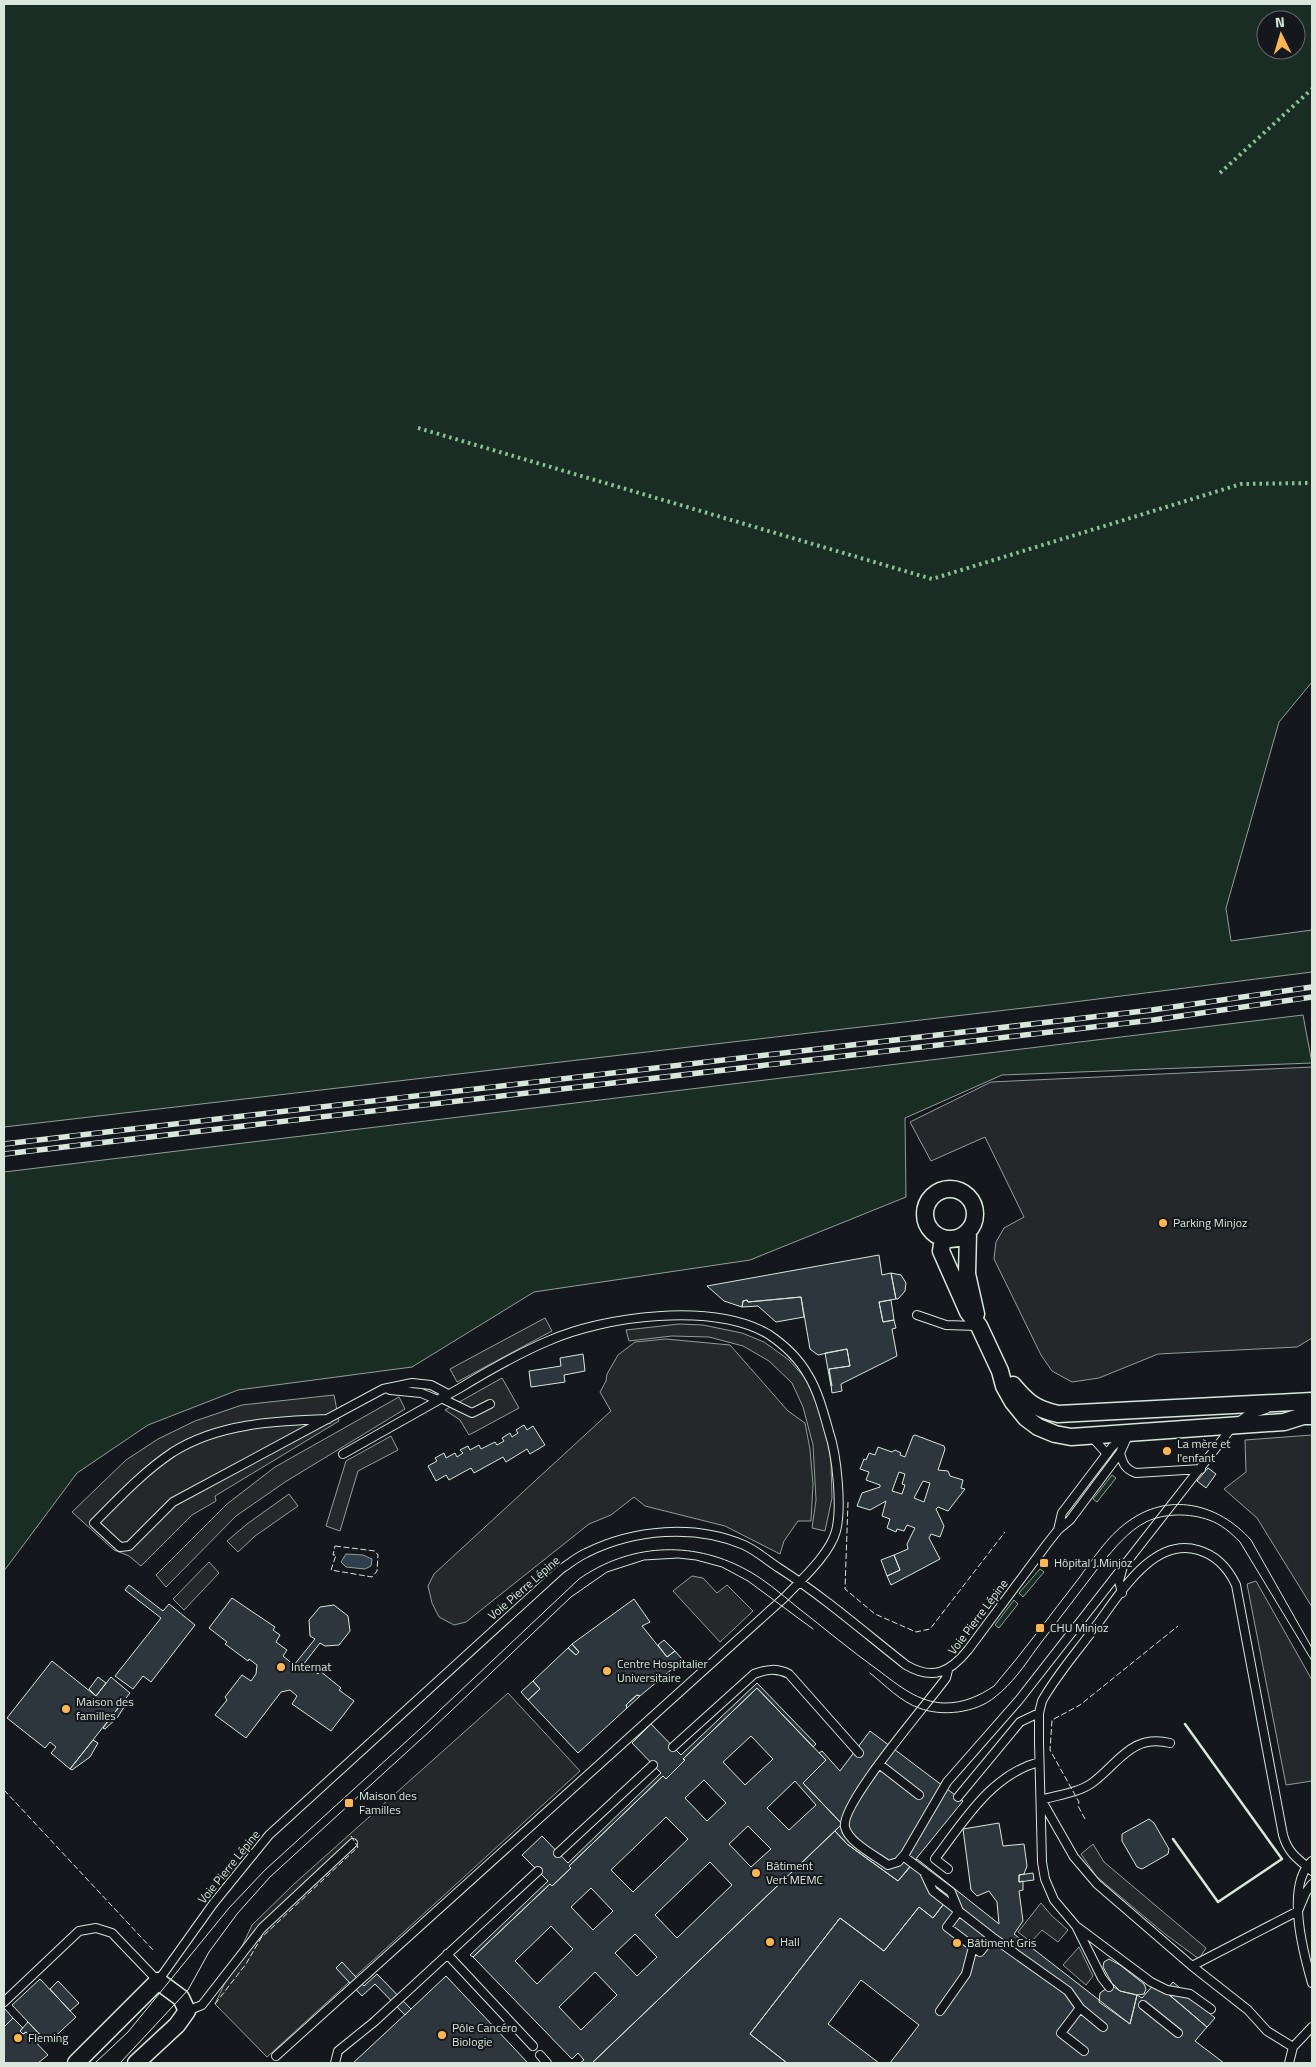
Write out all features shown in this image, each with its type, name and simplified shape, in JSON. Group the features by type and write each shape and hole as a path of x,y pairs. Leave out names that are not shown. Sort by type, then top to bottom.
{"street":[{"path":"944,1189 961,1190 968,1196 974,1203 975,1220 968,1232 961,1237 944,1238 930,1229 925,1213 926,1205 930,1198 944,1189"},
{"path":"968,1232 967,1274 978,1326"},
{"path":"944,1238 941,1251 968,1312 978,1326 1000,1371 1004,1386 1013,1402 1026,1418 1038,1427 1055,1434 1071,1436 1284,1422 1303,1416 1312,1416"},
{"path":"1000,1371 1010,1380 1025,1400 1041,1410 1058,1414 1312,1401"},
{"path":"1130,1432 1148,1410"},
{"path":"76,2063 158,1981 181,1998 187,2011 177,2025 136,2063"}],"lane":[{"path":"276,2056 508,1848 800,1581 824,1553 836,1532 838,1513 836,1466 832,1440 809,1375 792,1354 768,1334 738,1322 685,1315 646,1318 593,1326 548,1341 502,1363 343,1454"},
{"path":"917,1315 946,1326 978,1326"},
{"path":"328,1419 266,1422 204,1437 174,1452 137,1479 94,1524 120,1547 129,1546 173,1502 328,1419 383,1389 412,1382 431,1385 442,1397"},
{"path":"383,1389 442,1397 472,1413 490,1404"},
{"path":"948,1670 946,1678 879,1764 846,1815 845,1827 850,1838 888,1865 898,1862 904,1856 947,1782 1019,1700 1233,1426 1248,1415 1282,1403"},
{"name":"Voie Pierre Lépine","path":"158,1981 213,1904 269,1836 560,1569 585,1553 609,1542 629,1537 671,1532 694,1532 718,1536 746,1546 800,1581 906,1665 917,1671 938,1673 948,1670 957,1664 1058,1530 1070,1520 1120,1453 1130,1432"},
{"name":"Voie Pierre Lépine","path":"1058,1530 1062,1513 1112,1447 1130,1432"},
{"path":"1090,1435 1107,1454"},
{"path":"1120,1453 1123,1464 1128,1470 1136,1473 1201,1469"},
{"path":"1211,2009 1190,1994 1167,1990 1151,1982 1076,1926 1054,1900 1045,1879 1042,1862 1039,1762 1039,1713 1042,1701 1136,1573 1159,1554 1179,1548 1193,1548 1206,1552 1222,1563 1236,1585 1286,1846 1293,1856 1310,1866 1299,1887 1298,1911 1312,1983"},
{"path":"1122,1568 1119,1581 1122,1593"},
{"path":"673,1747 754,1674 767,1669 790,1674 859,1753"},
{"path":"958,1797 1020,1722 1039,1713"},
{"path":"1041,1800 1073,1791 1091,1783 1126,1751 1134,1747 1158,1740 1170,1743"},
{"path":"948,1869 935,1858 979,1802 1000,1782 1028,1765 1039,1762"},
{"path":"879,1764 919,1795"},
{"path":"558,1853 653,1765"},
{"path":"1041,1800 1074,1857 1097,1884 1192,1966 1248,2010 1267,2031 1293,2047"},
{"path":"187,2011 202,2005 262,1928 353,1843"},
{"path":"904,1856 924,1872 933,1891 992,1937 1068,1991 1080,2008 1103,2027"},
{"path":"335,2063 338,2051 374,2022 538,1871"},
{"path":"1192,1966 1298,1911 1306,1892 1312,1884"},
{"path":"959,1911 947,1927 980,1952 992,1937"},
{"path":"1076,1926 1102,1978 1109,1987"},
{"path":"4,2002 80,1931 96,1928 112,1933 158,1981"},
{"path":"940,2010 966,1974 973,1947"},
{"path":"447,1954 533,2046"},
{"path":"1143,2004 1178,2033"},
{"path":"1080,2008 1061,2033 1084,2052"},
{"path":"1290,2063 1293,2047 1312,2027"},
{"path":"540,2055 547,2063"}],"green space":[{"path":"4,4 1312,4 1312,682 1279,722 1226,908 1231,941 1312,930 1312,972 1058,1004 4,1127"},
{"path":"1303,1015 1312,1063 1002,1075 905,1118 906,1197 750,1260 534,1292 412,1367 238,1390 148,1425 77,1473 4,1571 4,1172"},
{"path":"1112,1475 1116,1478 1097,1502 1093,1499"},
{"path":"1040,1569 1044,1572 1023,1597 1019,1593"},
{"path":"1014,1600 1018,1604 999,1628 995,1625"}],"shaded area":[{"name":"Parking Minjoz","path":"1312,1067 1312,1338 1297,1347 1158,1354 1099,1378 1072,1382 1052,1371 1041,1355 994,1259 996,1242 1004,1228 1024,1217 985,1137 931,1161 910,1122 991,1082"},
{"path":"545,1318 552,1331 457,1382 450,1369"},
{"path":"679,1324 703,1325 742,1333 764,1342 789,1360 806,1379 817,1403 828,1442 831,1463 832,1498 825,1531 812,1528 816,1500 813,1445 803,1407 792,1383 769,1361 743,1346 709,1337 672,1336 629,1341 626,1330"},
{"path":"666,1339 730,1345 788,1411 805,1423 810,1449 813,1484 811,1521 798,1521 784,1541 780,1554 725,1526 645,1506 634,1497 611,1515 589,1524 466,1622 454,1625 439,1617 432,1603 428,1586 434,1574 611,1411 600,1392 606,1381 607,1374 618,1355 635,1342"},
{"path":"502,1378 519,1408 469,1435 460,1420 445,1410"},
{"path":"334,1395 339,1421 215,1496 216,1501 192,1515 141,1566 129,1556 114,1550 72,1512 126,1460 158,1439 195,1421 242,1405"},
{"path":"399,1397 405,1409 285,1482 236,1516 166,1587 156,1575 227,1504 275,1467"},
{"path":"1312,1435 1312,1607 1257,1518 1224,1489 1246,1472 1245,1440"},
{"path":"391,1436 398,1450 358,1471 340,1531 326,1526 346,1461"},
{"path":"289,1494 298,1506 255,1536 238,1552 227,1541 247,1524"},
{"path":"209,1562 219,1573 184,1610 173,1599"},
{"path":"692,1576 703,1578 717,1593 727,1585 753,1611 720,1642 673,1591"},
{"path":"1256,1581 1312,1680 1312,1781 1286,1785 1247,1584"},
{"path":"508,1693 580,1771 267,2057 215,2004 252,1925 294,1884"},
{"path":"1093,1844 1104,1862 1206,1948 1199,1959 1165,1934 1096,1876 1081,1854"},
{"path":"1041,1903 1068,1930 1058,1942 1042,1930 1031,1942 1018,1932"},
{"path":"1079,1947 1093,1976 1086,1985 1063,1965"}],"water":[{"path":"346,1554 363,1555 372,1559 371,1566 365,1569 346,1567 341,1562"}],"building":[{"path":"879,1255 882,1275 891,1273 896,1299 879,1302 883,1322 894,1320 896,1328 892,1329 897,1356 841,1384 842,1391 832,1393 829,1369 850,1366 847,1349 818,1355 810,1349 801,1297 748,1302 747,1300 743,1301 742,1307 724,1301 707,1286"},
{"path":"891,1273 901,1275 906,1283 905,1291 898,1299 896,1299"},
{"path":"801,1297 804,1317 776,1322 758,1306 742,1307 743,1301 747,1300 748,1302"},
{"path":"891,1300 894,1320 883,1322 879,1302"},
{"path":"847,1349 850,1366 829,1369 831,1386 825,1353"},
{"path":"583,1354 585,1371 564,1375 565,1382 531,1387 529,1371 561,1366 560,1358"},
{"path":"524,1425 527,1430 533,1426 545,1445 530,1454 527,1449 506,1462 503,1457 474,1473 471,1468 449,1480 446,1475 436,1481 428,1466 437,1461 435,1458 444,1453 446,1458 455,1453 457,1457 463,1453 460,1450 468,1446 470,1450 479,1445 481,1449 495,1442 497,1445 504,1441 502,1438 510,1433 512,1437 518,1433 516,1430"},
{"path":"915,1435 944,1446 945,1449 938,1470 948,1471 950,1476 963,1480 961,1488 965,1489 948,1511 938,1507 936,1509 944,1526 940,1537 931,1534 929,1538 940,1559 891,1585 887,1576 900,1570 894,1555 908,1549 907,1544 915,1528 907,1525 904,1531 897,1529 896,1532 887,1528 890,1519 882,1516 886,1501 870,1510 857,1506 862,1493 880,1487 880,1485 866,1480 869,1472 860,1469 864,1459 866,1460 869,1453 875,1455 878,1447 892,1452 895,1450 905,1457","holes":["899,1472 905,1474 902,1484 905,1485 902,1494 892,1491","923,1481 930,1483 924,1502 914,1498"]},
{"path":"1208,1468 1216,1474 1206,1488 1197,1481"},
{"path":"894,1555 900,1570 887,1576 881,1560"},
{"path":"129,1585 163,1611 169,1604 195,1625 151,1682 143,1676 133,1689 115,1676 161,1618 125,1590"},
{"name":"Internat","path":"232,1598 275,1627 273,1630 280,1635 276,1642 287,1650 283,1656 294,1665 315,1639 310,1636 309,1620 320,1607 334,1605 348,1616 350,1631 339,1645 325,1646 320,1643 303,1665 318,1674 320,1671 341,1688 339,1690 354,1701 331,1731 292,1704 297,1696 290,1690 281,1692 246,1738 215,1715 227,1700 225,1697 242,1675 251,1681 256,1674 257,1665 249,1659 248,1661 225,1644 227,1642 209,1628"},
{"name":"Centre Hospitalier Universitaire","path":"634,1599 650,1622 642,1626 667,1657 675,1651 683,1660 640,1696 637,1695 631,1700 626,1705 627,1708 578,1753 528,1700 540,1689 533,1681 568,1648 576,1655 579,1652 572,1644"},
{"path":"664,1640 675,1651 667,1657 658,1645"},
{"path":"572,1644 579,1652 576,1655 568,1648"},
{"name":"Maison des familles","path":"52,1661 96,1696 111,1677 130,1693 70,1769 51,1753 56,1747 50,1742 45,1748 7,1718"},
{"path":"98,1677 106,1683 96,1696 89,1689"},
{"path":"533,1681 540,1689 528,1700 521,1692"},
{"path":"757,1683 816,1744 813,1747 757,1688 683,1759 685,1760 666,1779 663,1776 569,1866 571,1868 552,1886 550,1884 473,1957 470,1955 548,1881 522,1855 542,1836 568,1863 661,1773 632,1743 651,1724 681,1755"},
{"name":"Bâtiment Vert MEMC","path":"757,1688 826,1760 803,1783 842,1824 592,2063 580,2063 584,2060 578,2053 572,2059 473,1957 550,1884 552,1886 571,1868 569,1866 663,1776 666,1779 685,1760 683,1759","holes":["751,1736 773,1759 745,1785 723,1762","704,1780 726,1803 707,1821 685,1798","795,1781 816,1805 789,1830 767,1808","666,1817 688,1839 633,1892 611,1870","748,1826 771,1849 751,1867 729,1844","710,1862 732,1885 677,1938 655,1915","591,1888 613,1911 593,1930 571,1907","551,1926 573,1949 537,1984 515,1961","635,1934 657,1957 637,1976 615,1953","595,1972 617,1995 581,2030 559,2007"]},
{"path":"637,1695 640,1696 627,1708 626,1705"},
{"path":"125,1699 126,1704 117,1718 105,1729 103,1728"},
{"path":"870,1731 963,1801 898,1881 847,1844 835,1831 842,1824 803,1783 826,1760 819,1753 822,1751 840,1771"},
{"path":"93,1740 98,1743 90,1757 72,1770 70,1769"},
{"path":"1149,1819 1154,1823 1169,1849 1168,1854 1142,1869 1137,1867 1122,1841 1122,1834"},
{"name":"Bâtiment Gris","path":"999,1823 1003,1846 1024,1844 1027,1866 1024,1874 1019,1875 1019,1882 1023,1881 1023,1890 1019,1891 1023,1921 1014,1934 1130,2024 1137,1995 1142,1998 1155,1983 1207,2027 1195,2041 1224,2063 890,2063 919,2025 861,1980 828,2024 879,2063 787,2063 750,2034 840,1918 884,1951 919,1907 933,1918 955,1889 999,1924 997,1902 989,1891 977,1896 971,1890 963,1829"},
{"name":"Hall","path":"835,1831 847,1844 898,1881 917,1859 955,1889 933,1918 919,1907 884,1951 840,1918 750,2034 787,2063 592,2063"},
{"path":"1033,1873 1034,1880 1019,1882 1019,1875"},
{"path":"1109,1959 1120,1965 1144,1984 1146,1989 1144,1994 1137,1995 1120,1991 1114,1987 1103,1967 1104,1962"},
{"path":"342,1962 364,1986 377,1974 411,2009 405,2015 375,1984 362,1996 336,1968"},
{"name":"Pôle Cancéro Biologie","path":"446,1976 528,2063 353,2063 411,2009"},
{"path":"40,1979 76,2017 48,2043 12,2005"},
{"path":"58,1981 79,2003 70,2011 50,1989"},
{"path":"1173,1982 1215,2018 1207,2027 1165,1991"},
{"path":"1113,1984 1120,1991 1137,1995 1130,2024 1099,2002 1100,1993"},
{"path":"4,2008 13,2018 4,2027"},
{"name":"Fleming","path":"13,2018 23,2028 20,2031 23,2034 26,2032 48,2055 38,2063 4,2063 4,2027"},
{"path":"28,2022 42,2037 36,2043 26,2032 23,2034 20,2031"}],"tram line":[{"path":"95,2063 128,2032 229,1908 265,1870 421,1728 579,1579 598,1567 618,1559 660,1550 682,1550 703,1553 745,1569 765,1582 901,1687 926,1700 952,1703 971,1698 994,1686 1101,1549 1126,1523 1142,1513 1159,1507 1175,1505 1192,1506 1208,1510 1223,1517 1238,1527 1251,1540 1312,1648"},
{"path":"870,1673 906,1702 928,1711 948,1713 978,1707 1001,1692 1018,1674 1102,1563 1122,1540 1146,1522 1161,1517 1177,1515 1194,1516 1213,1522 1226,1529 1240,1542 1312,1661"},
{"path":"120,2063 188,1990 209,1952 237,1914 270,1877 431,1730 571,1597 607,1572 644,1560 678,1558 696,1560 722,1567 748,1581 813,1629"}],"railway":[{"path":"4,1144 1152,1010 1312,987"},
{"path":"4,1154 1153,1020 1312,997"}],"hedge":[{"path":"1220,173 1312,89"},
{"path":"418,428 932,579 1241,484 1312,483"}],"fence":[{"path":"848,1502 845,1589 875,1614 916,1632 930,1629 1005,1532"},
{"path":"335,1546 375,1551 378,1555 377,1571 372,1577 331,1570 336,1555 333,1555 335,1546"},
{"path":"1085,1819 1078,1806 1079,1802 1050,1750 1052,1720 1080,1705 1178,1626"},
{"path":"4,1790 154,1951"},
{"path":"215,2004 246,1964 261,1938 358,1847 351,1836"}],"wall":[{"path":"1173,1839 1218,1902 1282,1859 1185,1724"}],"place":[{"name":"Parking Minjoz","path":"1163,1223"},
{"name":"La mère et l'enfant","path":"1167,1451"},
{"name":"Hôpital J.Minjoz","path":"1044,1563"},
{"name":"CHU Minjoz","path":"1040,1628"},
{"name":"Internat","path":"281,1667"},
{"name":"Centre Hospitalier Universitaire","path":"607,1671"},
{"name":"Maison des familles","path":"66,1709"},
{"name":"Maison des Familles","path":"349,1803"},
{"name":"Bâtiment Vert MEMC","path":"756,1873"},
{"name":"Hall","path":"770,1942"},
{"name":"Bâtiment Gris","path":"957,1943"},
{"name":"Pôle Cancéro Biologie","path":"442,2035"},
{"name":"Fleming","path":"18,2038"}]}
